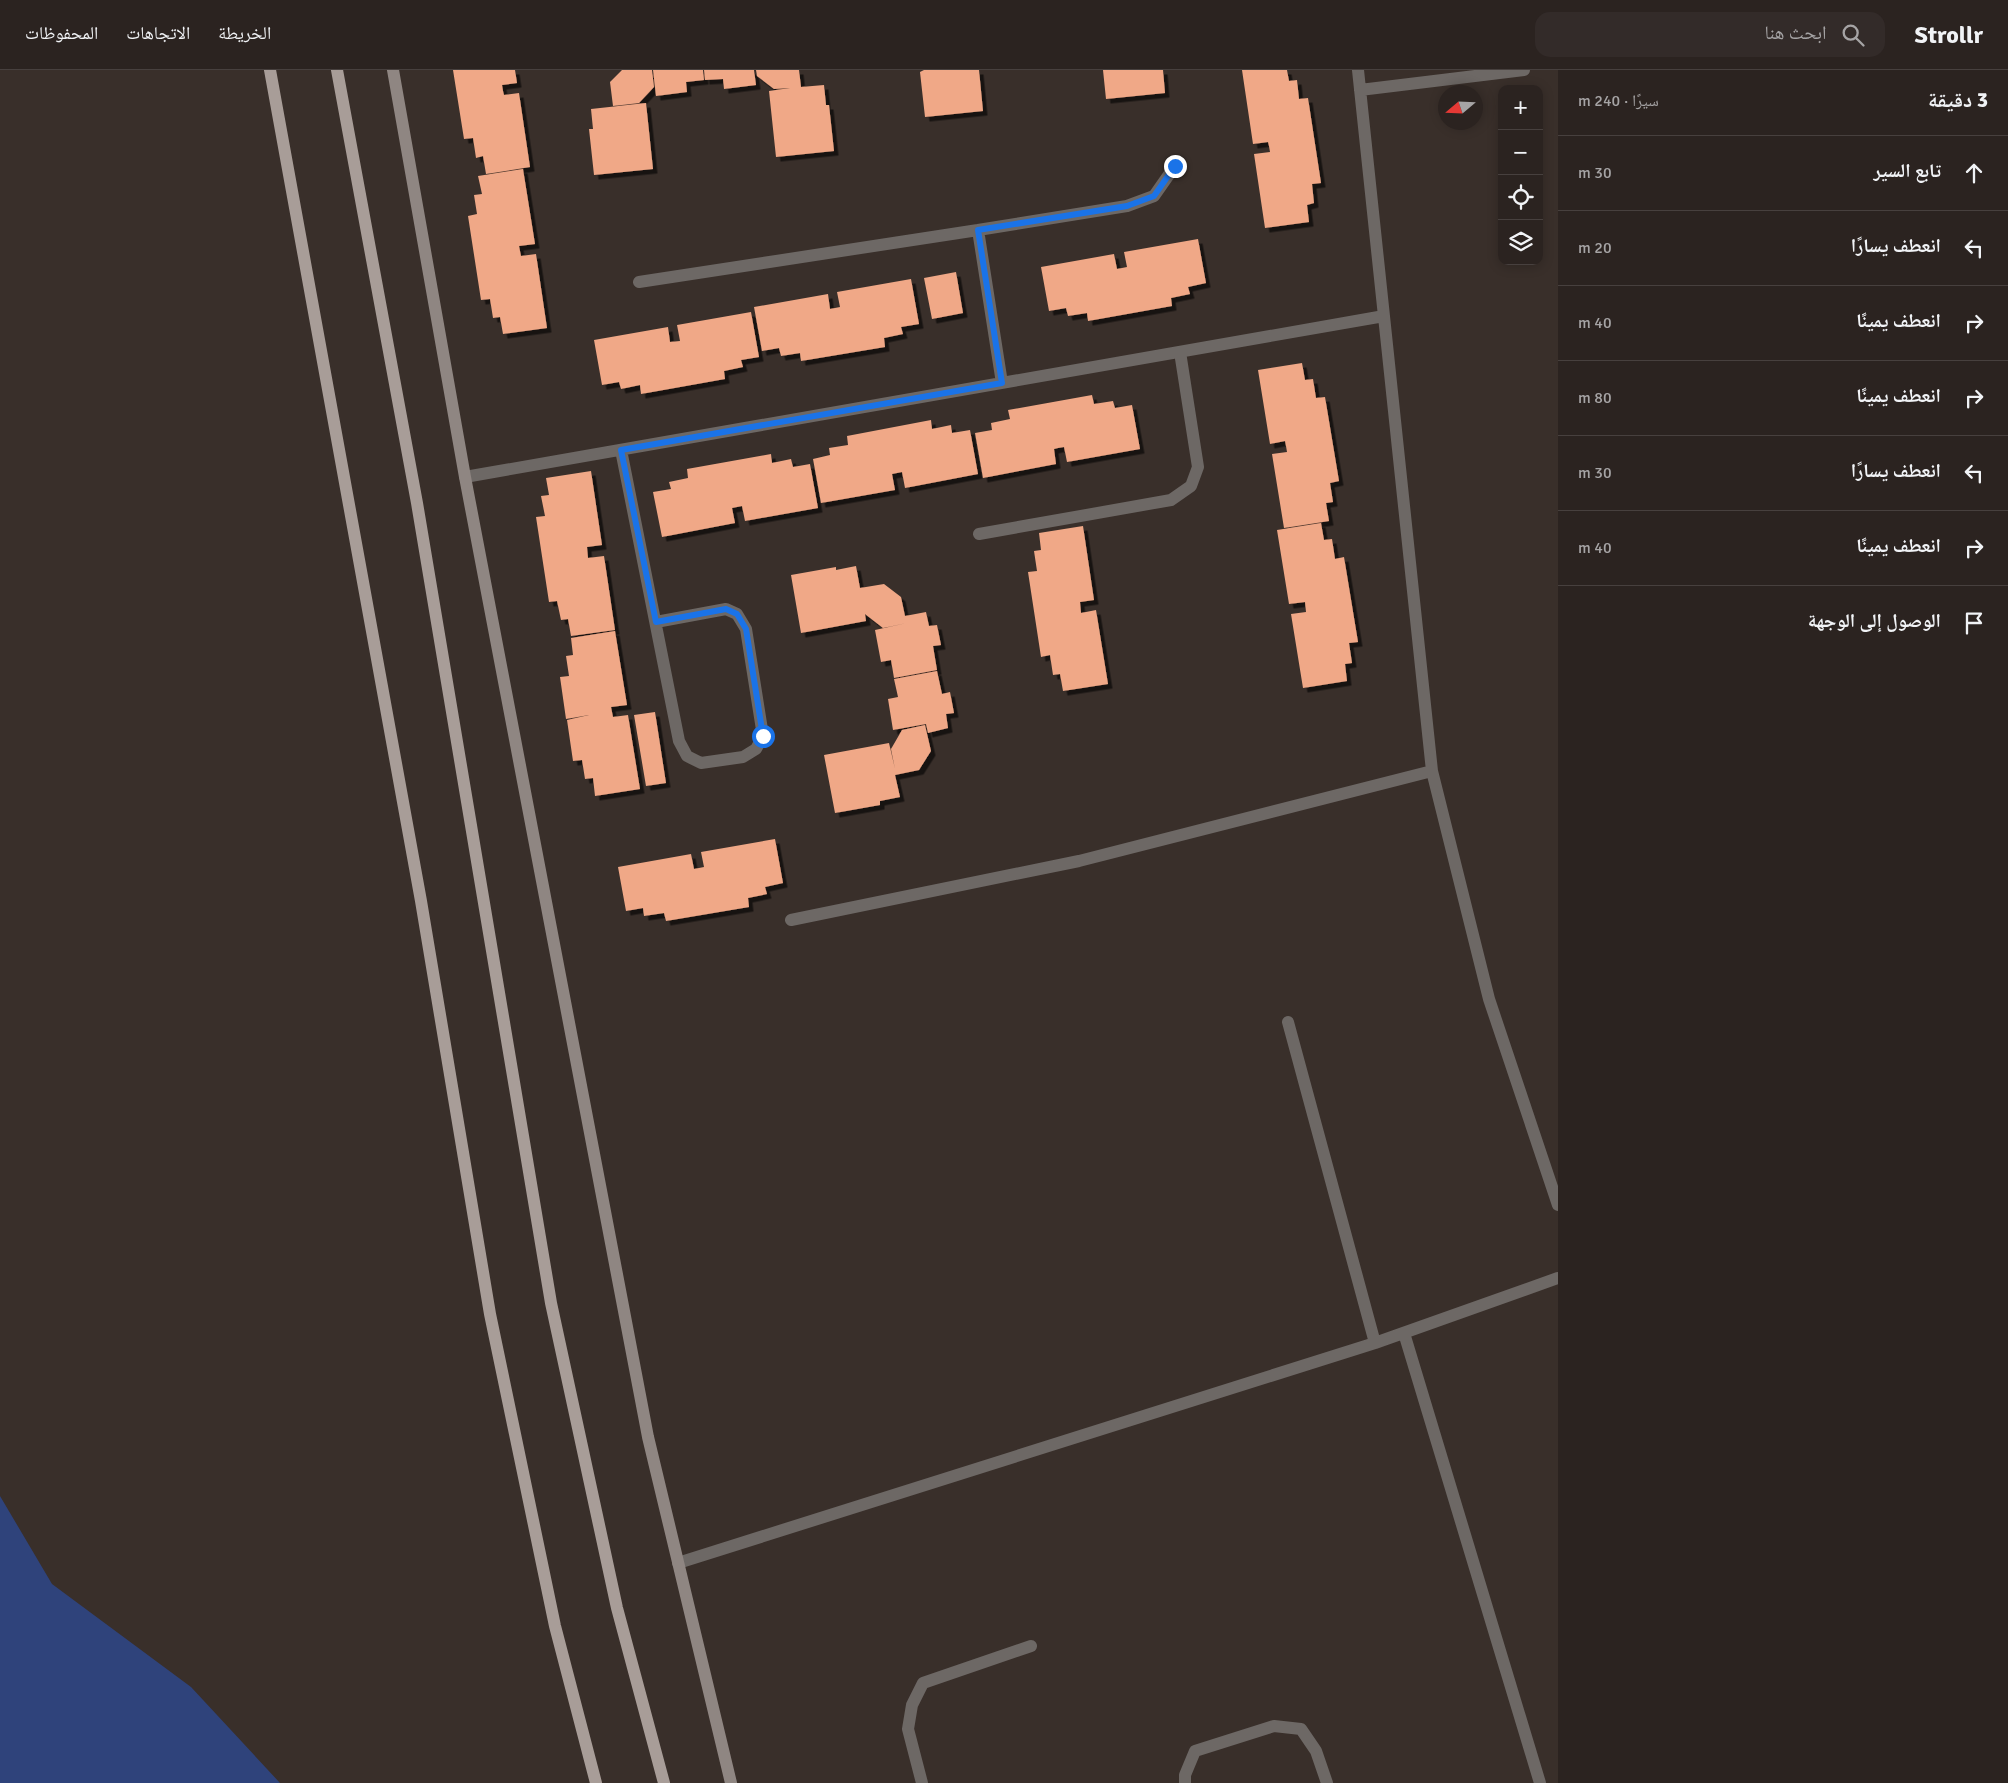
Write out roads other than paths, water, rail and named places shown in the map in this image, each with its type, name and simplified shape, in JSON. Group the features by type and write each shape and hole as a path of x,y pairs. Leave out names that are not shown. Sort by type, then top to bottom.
{"main road":[{"path":"270,70 421,901 490,1314 555,1626 596,1783"},
{"path":"337,70 417,503 552,1303 616,1608 664,1783"}],"street":[{"path":"392,70 464,477 648,1437 731,1783"},
{"path":"1358,70 1432,771 1490,999 1558,1205"},
{"path":"1360,90 1524,70"},
{"path":"639,282 1127,206 1154,196 1175,166"},
{"path":"978,230 1002,383"},
{"path":"464,477 1384,316"},
{"path":"979,534 1171,500 1190,486 1198,467 1180,352"},
{"path":"621,450 679,740 687,756 701,763 742,756 756,750 763,736 746,629 737,614 726,609 656,622"},
{"path":"791,920 1080,861 1432,771"},
{"path":"1288,1022 1375,1343"},
{"path":"678,1563 1375,1343 1558,1278"},
{"path":"1404,1333 1540,1783"},
{"path":"922,1783 908,1730 912,1705 923,1683 1032,1646"},
{"path":"1185,1783 1185,1775 1195,1751 1274,1726 1302,1729 1316,1750 1327,1783"}],"water":[{"path":"0,1496 52,1584 191,1687 280,1783 0,1783"}]}
